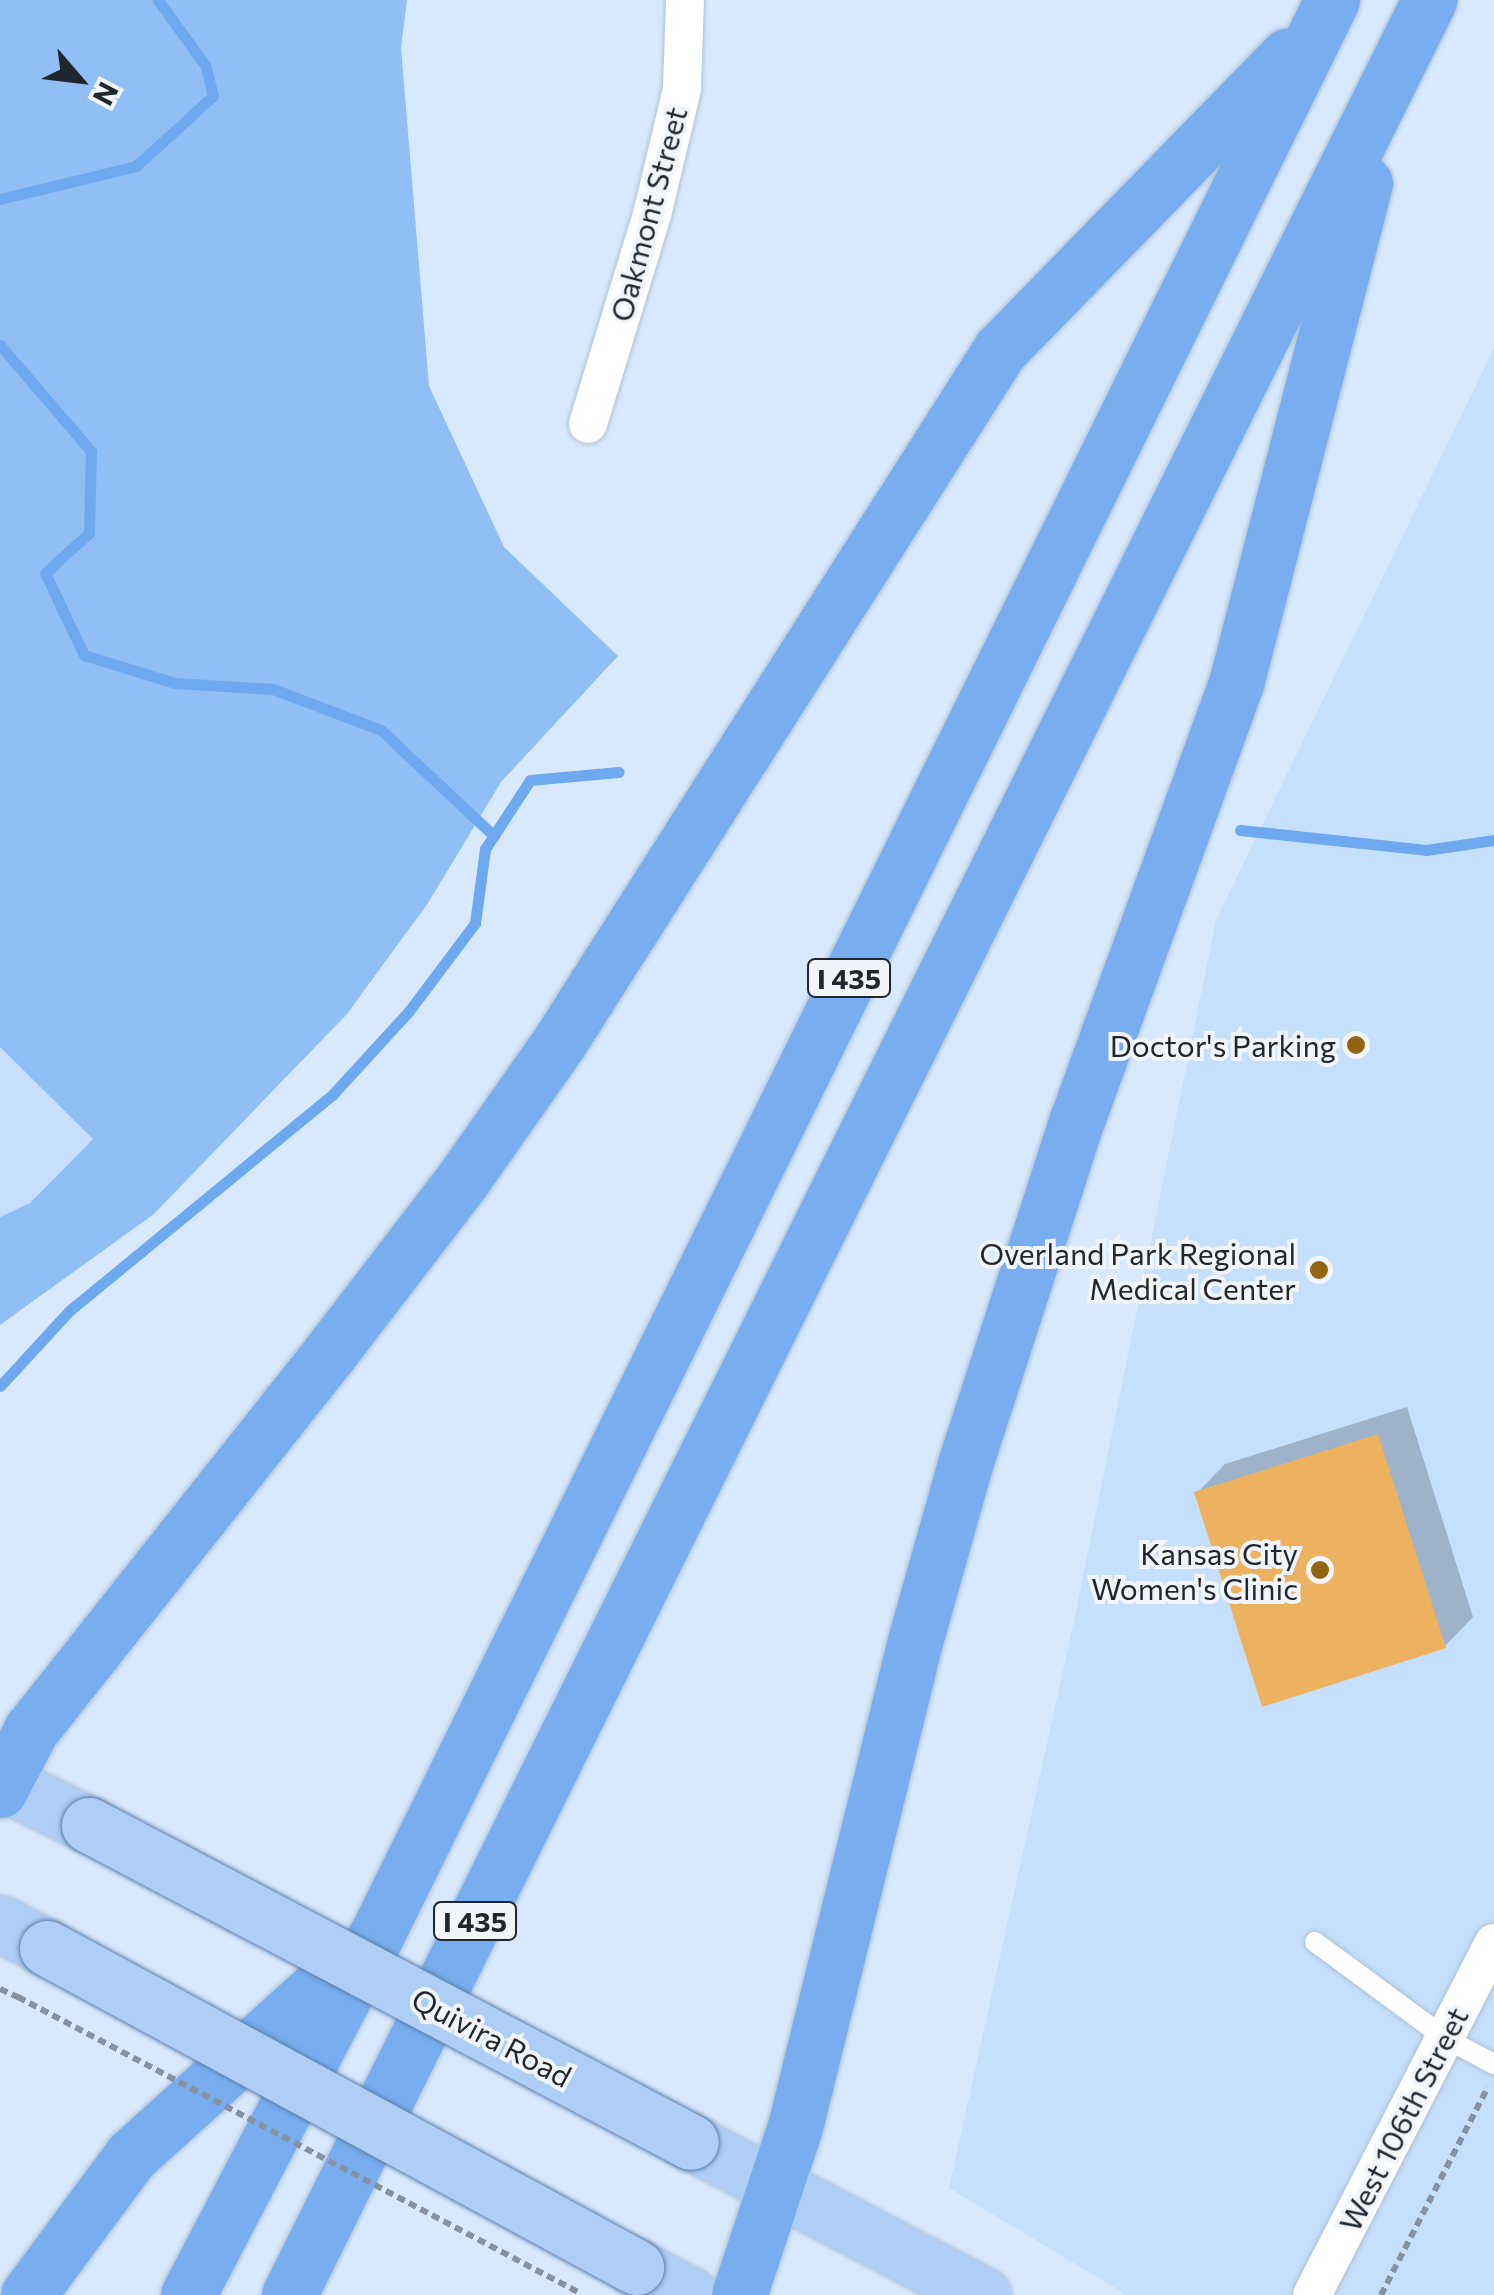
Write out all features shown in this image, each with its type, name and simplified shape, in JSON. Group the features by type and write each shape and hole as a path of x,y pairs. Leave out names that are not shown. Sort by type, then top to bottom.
{"highway":[{"name":"I 435","path":"289,2295 1430,0"},
{"name":"I 435","path":"188,2295 377,1934 1326,11"},
{"path":"1,1784 31,1730 342,1338 461,1182 560,1041 1000,350 1326,11"},
{"path":"739,2295 796,2127 915,1641 966,1461 1077,1120 1236,680 1393,74"},
{"path":"28,2295 131,2156 377,1934"}],"main road":[{"name":"Quivira Road","path":"1,1784 89,1825 983,2295"},
{"path":"0,1923 690,2295"}],"street":[{"name":"Oakmont Street","path":"588,424 652,215 682,88 685,0"},
{"name":"West 106th Street","path":"1312,2295 1494,1943"}],"lane":[{"path":"1314,1942 1493,2072"}],"path":[{"path":"0,1990 583,2295"},
{"path":"1380,2295 1493,2072"}],"shaded area":[{"path":"0,0 407,0 401,48 429,386 504,547 618,656 501,782 428,903 347,1014 154,1214 0,1325 0,1217 30,1203 93,1139 0,1047"},
{"name":"Overland Park Regional Medical Center","path":"1494,348 1494,2295 1127,2295 949,2188 1074,1621 1216,920"},
{"path":"0,1047 93,1139 30,1203 0,1217"}],"building":[{"name":"Kansas City Women's Clinic","path":"1378,1434 1446,1648 1262,1707 1194,1492"}],"waterway":[{"path":"0,199 136,166 213,96 205,65 158,0"},
{"path":"0,345 91,451 89,533 45,573 84,655 175,683 273,689 381,730 494,836"},
{"path":"0,1386 69,1311 333,1094 409,1011 475,923 485,849 530,780 619,772"},
{"path":"1240,830 1426,850 1494,840"}],"place":[{"name":"Doctor's Parking","path":"1356,1045"},
{"name":"Overland Park Regional Medical Center","path":"1319,1270"},
{"name":"Kansas City Women's Clinic","path":"1320,1570"}]}
